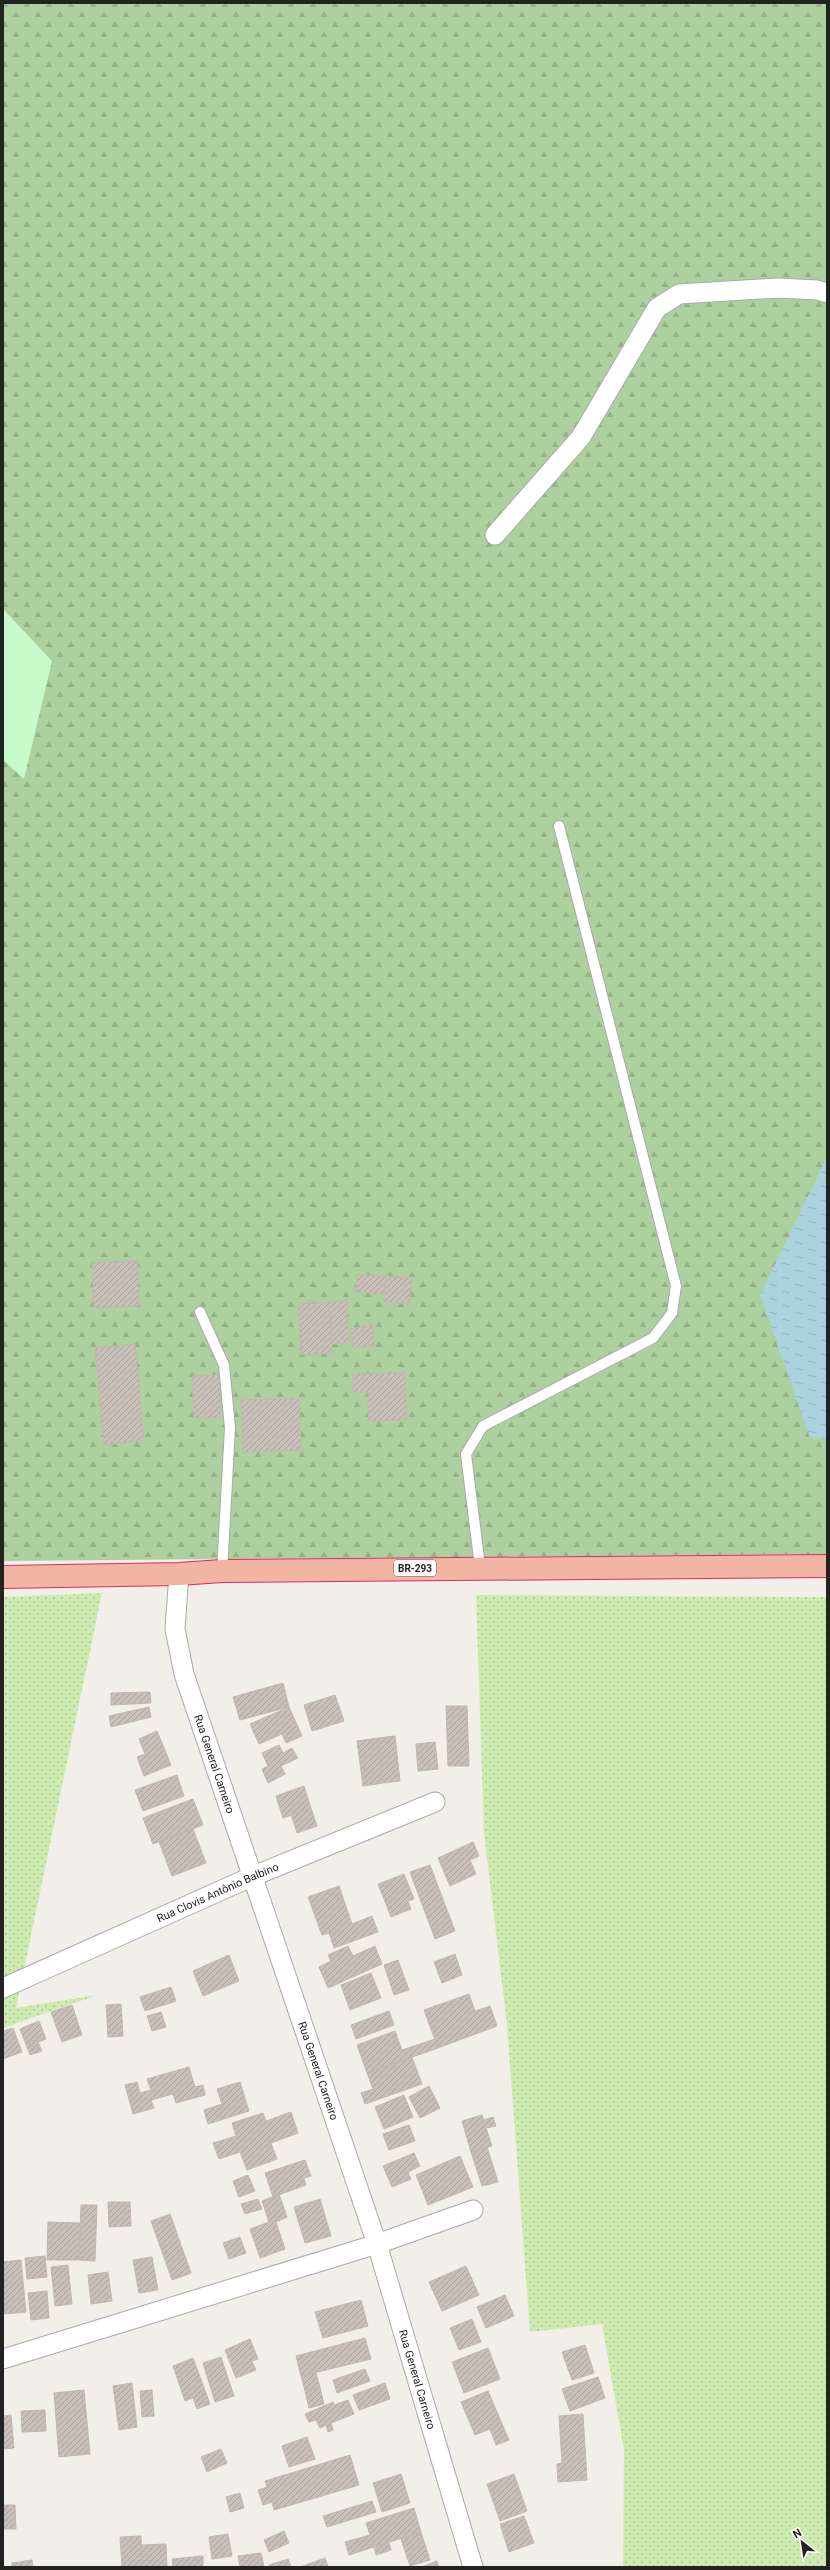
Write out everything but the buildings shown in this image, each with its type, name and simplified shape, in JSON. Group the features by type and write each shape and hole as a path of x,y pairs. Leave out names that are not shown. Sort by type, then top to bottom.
{"highway":[{"name":"BR-293","path":"3,1577 179,1574 222,1571 480,1567 827,1566"}],"street":[{"path":"495,535 581,437 657,308 679,294 778,288 817,290 827,293"},
{"name":"Rua General Carneiro","path":"179,1574 175,1629 184,1674 251,1877 377,2244 473,2567"},
{"name":"Rua Clovis Antônio Balbino","path":"3,1988 251,1877 435,1802"},
{"path":"3,2360 377,2244 473,2210"}],"lane":[{"path":"480,1567 466,1454 483,1426 653,1338 672,1313 676,1286 559,826"},
{"path":"200,1312 224,1365 230,1428 222,1571"}],"green space":[{"path":"3,3 827,3 827,1554 3,1561"},
{"path":"3,609 52,661 24,779 3,760"},
{"path":"102,1593 16,2008 97,1995 3,2028 3,1597"},
{"path":"476,1595 827,1597 827,2567 623,2567 624,2450 602,2324 530,2332 507,2025 484,1833"}],"water":[{"path":"827,1157 827,1439 810,1438 760,1295"}]}
